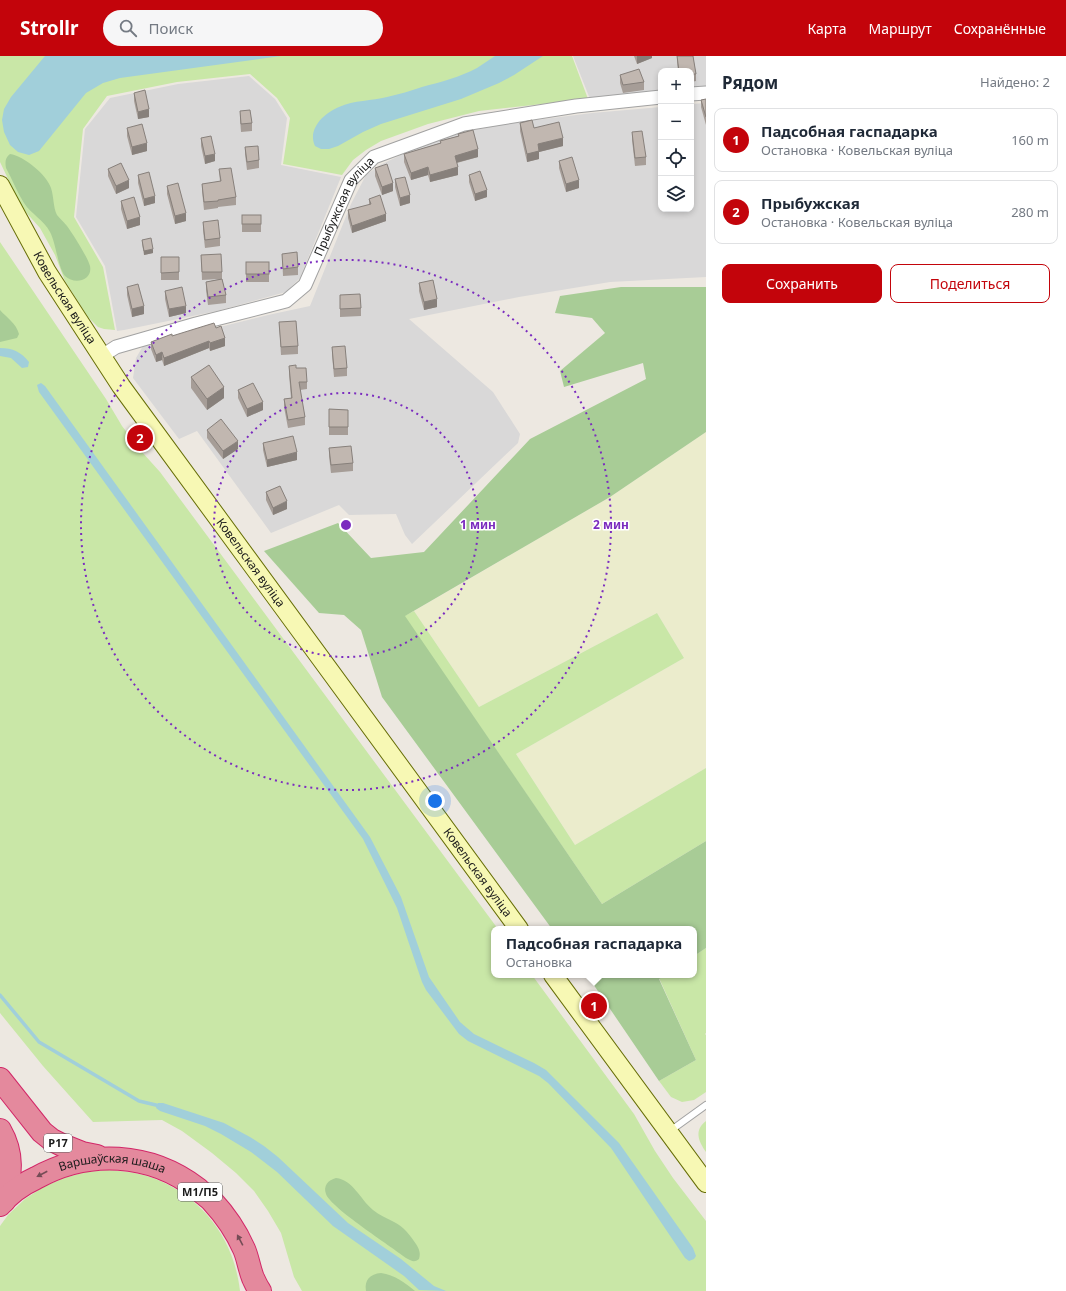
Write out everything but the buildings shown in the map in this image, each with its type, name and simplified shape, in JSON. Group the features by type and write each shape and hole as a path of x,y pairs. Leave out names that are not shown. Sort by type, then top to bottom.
{"highway":[{"name":"Р17","path":"0,1079 42,1132 52,1140 62,1146 82,1153 106,1158"},
{"path":"0,1130 8,1148 11,1164 9,1183 2,1203"},
{"name":"Варшаўская шаша","path":"2,1203 26,1183 51,1170 78,1161 106,1158 134,1160 162,1168 187,1181 211,1200 230,1222 244,1249 255,1286"}],"main road":[{"name":"Ковельская вуліца","path":"0,185 47,272 121,386 517,926"},
{"path":"555,978 706,1183"}],"street":[{"path":"694,94 706,93"},
{"name":"Прыбужская вуліца","path":"102,356 116,347 196,324 286,301 305,285 351,180 374,157 464,124 576,106 658,98"}],"lane":[{"path":"669,1132 706,1105"}],"shaded area":[{"path":"573,56 706,56 706,87 694,89 694,68 658,68 658,93 590,99"},
{"path":"249,76 275,99 287,118 281,165 341,177 300,278 286,292 217,311 117,331 105,266 76,217 85,129 110,98 178,84"},
{"path":"706,103 706,277 610,282 519,297 409,319 493,392 520,434 518,443 412,544 405,535 396,514 349,515 339,505 271,533 197,431 179,439 133,378 136,358 143,346 310,306 351,204 366,175 380,165 418,147 459,133 505,124 592,113 658,107 658,212 694,212 694,104"}],"green space":[{"path":"0,56 572,56 588,99 479,111 428,124 381,141 353,160 342,175 283,164 290,118 277,98 250,74 177,82 107,96 83,129 74,217 103,267 115,330 98,327 88,317 65,281 55,255 40,228 23,209 19,202 0,162"},
{"path":"10,154 22,158 28,162 45,177 49,183 57,215 70,230 89,262 90,271 86,278 78,281 69,279 65,276 50,232 24,203 6,168 6,160"},
{"path":"0,242 106,399 122,426 160,472 496,926 491,926 491,978 534,978 634,1114 655,1151 673,1178 706,1221 706,1291 302,1291 294,1277 281,1233 254,1191 236,1173 182,1131 162,1120 93,1122 43,1066 0,1013"},
{"path":"621,287 706,287 706,432 610,497 405,616 602,904 706,841 706,948 697,954 697,926 550,926 382,697 361,630 344,615 319,613 264,551 338,523 371,558 424,552 530,439 646,379 643,363 564,387 560,371 605,333 592,318 555,313 560,296"},
{"path":"0,310 18,330 19,334 17,338 0,342"},
{"path":"706,432 706,768 575,845 516,754 684,658 657,613 479,707 414,611 610,497"},
{"path":"414,611 479,707 657,613 684,658 516,754 575,845 706,768 706,841 602,904 404,616"},
{"path":"706,948 706,1092 694,1100 682,1102 671,1097 659,1081 696,1060 659,978 697,978 697,954"},
{"path":"589,978 660,978 659,979 696,1060 659,1081"},
{"path":"706,1121 706,1152 698,1136 702,1124"},
{"path":"108,1170 131,1172 153,1178 171,1186 187,1196 201,1208 223,1237 231,1254 237,1272 240,1291 0,1291 0,1226 8,1215 25,1199 43,1187 64,1178 86,1172"},
{"path":"336,1178 342,1179 352,1186 368,1206 375,1212 398,1224 404,1229 418,1248 420,1253 419,1259 413,1261 406,1258 338,1208 330,1200 325,1191 325,1188 329,1182"},
{"path":"381,1273 391,1275 399,1279 415,1291 366,1291 366,1284 369,1278"}],"water":[{"path":"45,56 281,56 120,78 103,83 86,93 39,151 29,155 18,152 10,145 4,132 2,120 4,109 11,97"},
{"path":"495,56 543,56 499,83 461,99 381,124 329,149 321,149 315,146 313,134 318,122 333,110 351,103 387,97 450,79 477,68"},
{"path":"0,348 13,350 20,353 29,362 28,367 22,368 11,358 0,356"},
{"path":"41,383 45,386 370,837 401,897 429,977 460,1022 474,1034 546,1070 619,1143 693,1248 696,1256 694,1259 689,1261 685,1258 611,1148 548,1083 539,1076 468,1041 459,1034 426,990 397,908 363,839 39,392 37,385"},
{"path":"158,1103 163,1103 224,1123 264,1146 278,1157 348,1223 401,1259 434,1286 446,1291 419,1290 404,1276 333,1226 277,1172 251,1152 205,1126 160,1111 156,1108"}],"waterway":[{"path":"0,995 39,1042 139,1101 160,1106"}],"place":[{"name":"Прыбужская","path":"140,438"},
{"name":"Падсобная гаспадарка","path":"594,1006"}]}
